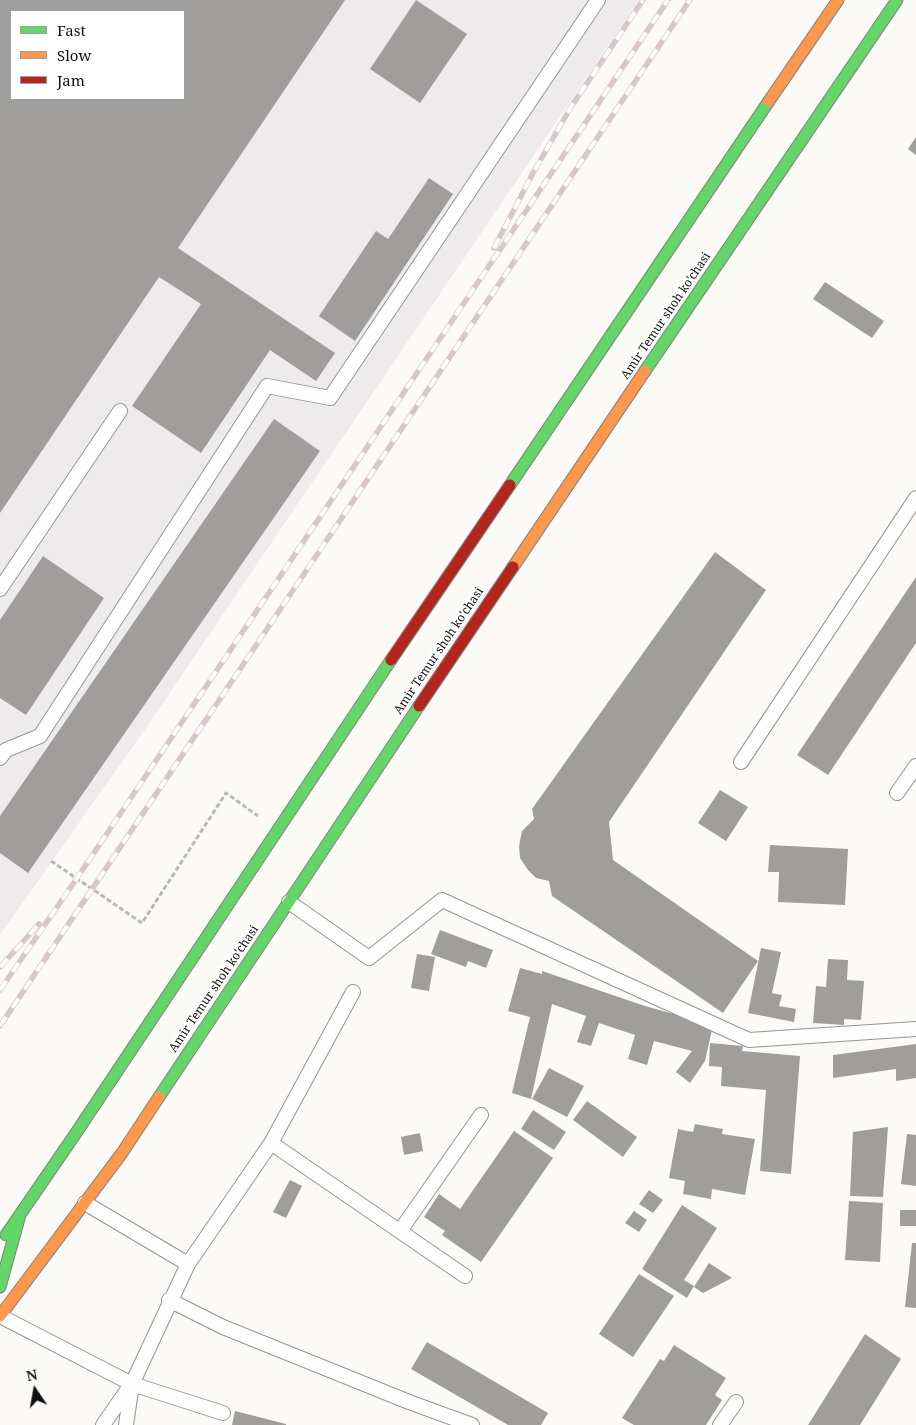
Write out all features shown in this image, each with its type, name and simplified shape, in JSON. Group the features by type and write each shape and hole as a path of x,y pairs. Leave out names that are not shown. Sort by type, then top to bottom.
{"main road":[{"path":"0,1244 277,830 838,0"},
{"name":"Amir Temur shoh ko'chasi","path":"0,1316 122,1153 409,720 897,0"},
{"path":"0,1287 20,1215"}],"lane":[{"path":"2,751 40,736 267,386 330,398 598,0"},
{"path":"0,589 120,411"},
{"path":"741,762 916,498"},
{"path":"897,793 916,766"},
{"path":"289,902 369,958 442,900 749,1040 916,1029"},
{"path":"104,1425 132,1384 169,1300 188,1264 272,1143 353,992"},
{"path":"400,1231 481,1115"},
{"path":"272,1143 465,1276"},
{"path":"85,1202 188,1264"},
{"path":"169,1300 223,1327 409,1402 472,1425"},
{"path":"0,1316 132,1384 223,1413"},
{"path":"126,1425 132,1384"},
{"path":"720,1425 736,1402"}],"path":[{"path":"51,861 142,924 226,794 277,830"}],"shaded area":[{"path":"0,0 639,0 146,728 0,935"}],"building":[{"path":"0,0 345,0 178,248 335,353 316,381 270,350 201,453 132,406 201,304 159,277 0,513"},
{"path":"416,0 467,34 420,103 370,69"},
{"path":"916,137 916,155 908,149"},
{"path":"429,178 453,194 355,341 319,316 376,231 388,239"},
{"path":"825,282 884,321 872,338 813,299"},
{"path":"274,419 320,451 28,873 0,853 0,816"},
{"path":"715,552 766,590 609,822 613,860 758,961 723,1013 552,896 549,881 536,878 520,858 519,846 522,831 534,819 532,809"},
{"path":"43,556 104,598 26,715 0,698 0,620"},
{"path":"916,577 916,643 828,775 797,755"},
{"path":"720,790 748,807 726,841 698,823"},
{"path":"770,845 848,849 845,905 778,902 779,872 768,872"},
{"path":"440,930 493,950 486,968 468,961 466,967 431,954"},
{"path":"761,948 781,952 772,993 782,995 779,1006 796,1009 794,1022 748,1013"},
{"path":"417,954 435,957 429,991 411,988"},
{"path":"828,959 848,960 847,980 864,981 861,1020 844,1019 844,1025 813,1023 816,986 826,987"},
{"path":"520,968 542,974 542,971 645,1006 713,1025 705,1061 690,1083 676,1072 692,1051 654,1041 647,1065 628,1059 635,1035 599,1023 591,1046 577,1042 586,1016 552,1004 531,1099 512,1093 530,1017 508,1011"},
{"path":"710,1043 743,1046 742,1051 800,1056 791,1174 760,1171 766,1090 721,1086 722,1067 709,1066"},
{"path":"916,1044 916,1078 896,1081 896,1069 833,1078 833,1055"},
{"path":"549,1068 584,1086 567,1117 532,1099"},
{"path":"587,1101 637,1137 623,1157 573,1120"},
{"path":"533,1110 566,1132 554,1150 521,1129"},
{"path":"695,1124 723,1129 722,1134 755,1139 745,1195 712,1189 711,1199 683,1194 685,1181 669,1178 678,1129 693,1132"},
{"path":"888,1127 883,1197 850,1196 853,1132"},
{"path":"514,1131 553,1158 481,1262 442,1235 445,1231 424,1217 439,1194 460,1209"},
{"path":"420,1133 423,1151 404,1155 401,1137"},
{"path":"907,1134 916,1135 916,1186 901,1184"},
{"path":"290,1180 302,1186 286,1218 273,1212"},
{"path":"649,1190 663,1200 653,1213 639,1204"},
{"path":"849,1201 883,1203 880,1262 845,1260"},
{"path":"682,1205 717,1228 684,1280 694,1286 687,1298 642,1269"},
{"path":"900,1210 916,1210 916,1226 900,1226"},
{"path":"634,1211 647,1220 639,1232 625,1223"},
{"path":"912,1243 916,1243 916,1308 905,1307"},
{"path":"709,1263 732,1278 703,1293 694,1287"},
{"path":"639,1274 674,1296 633,1357 599,1334"},
{"path":"865,1334 901,1359 860,1425 808,1425"},
{"path":"427,1342 548,1413 541,1425 508,1425 411,1369"},
{"path":"674,1345 726,1378 715,1395 722,1400 706,1425 634,1425 622,1418 660,1359 664,1361"},
{"path":"235,1411 286,1424 286,1425 232,1425"}],"railway":[{"path":"494,248 533,173 571,107 643,0"},
{"path":"0,990 668,0"},
{"path":"0,1026 690,0"},
{"path":"0,967 39,924"}],"traffic: fast":[{"path":"645,371 897,0"},
{"path":"510,485 769,101"},
{"path":"6,1235 391,660"},
{"path":"159,1097 419,706"},
{"path":"0,1287 20,1215"}],"traffic: slow":[{"path":"769,101 838,0"},
{"path":"513,567 645,371"},
{"path":"0,1316 122,1153 159,1097"}],"traffic: jam":[{"path":"391,660 510,485"},
{"path":"419,706 513,567"}]}
